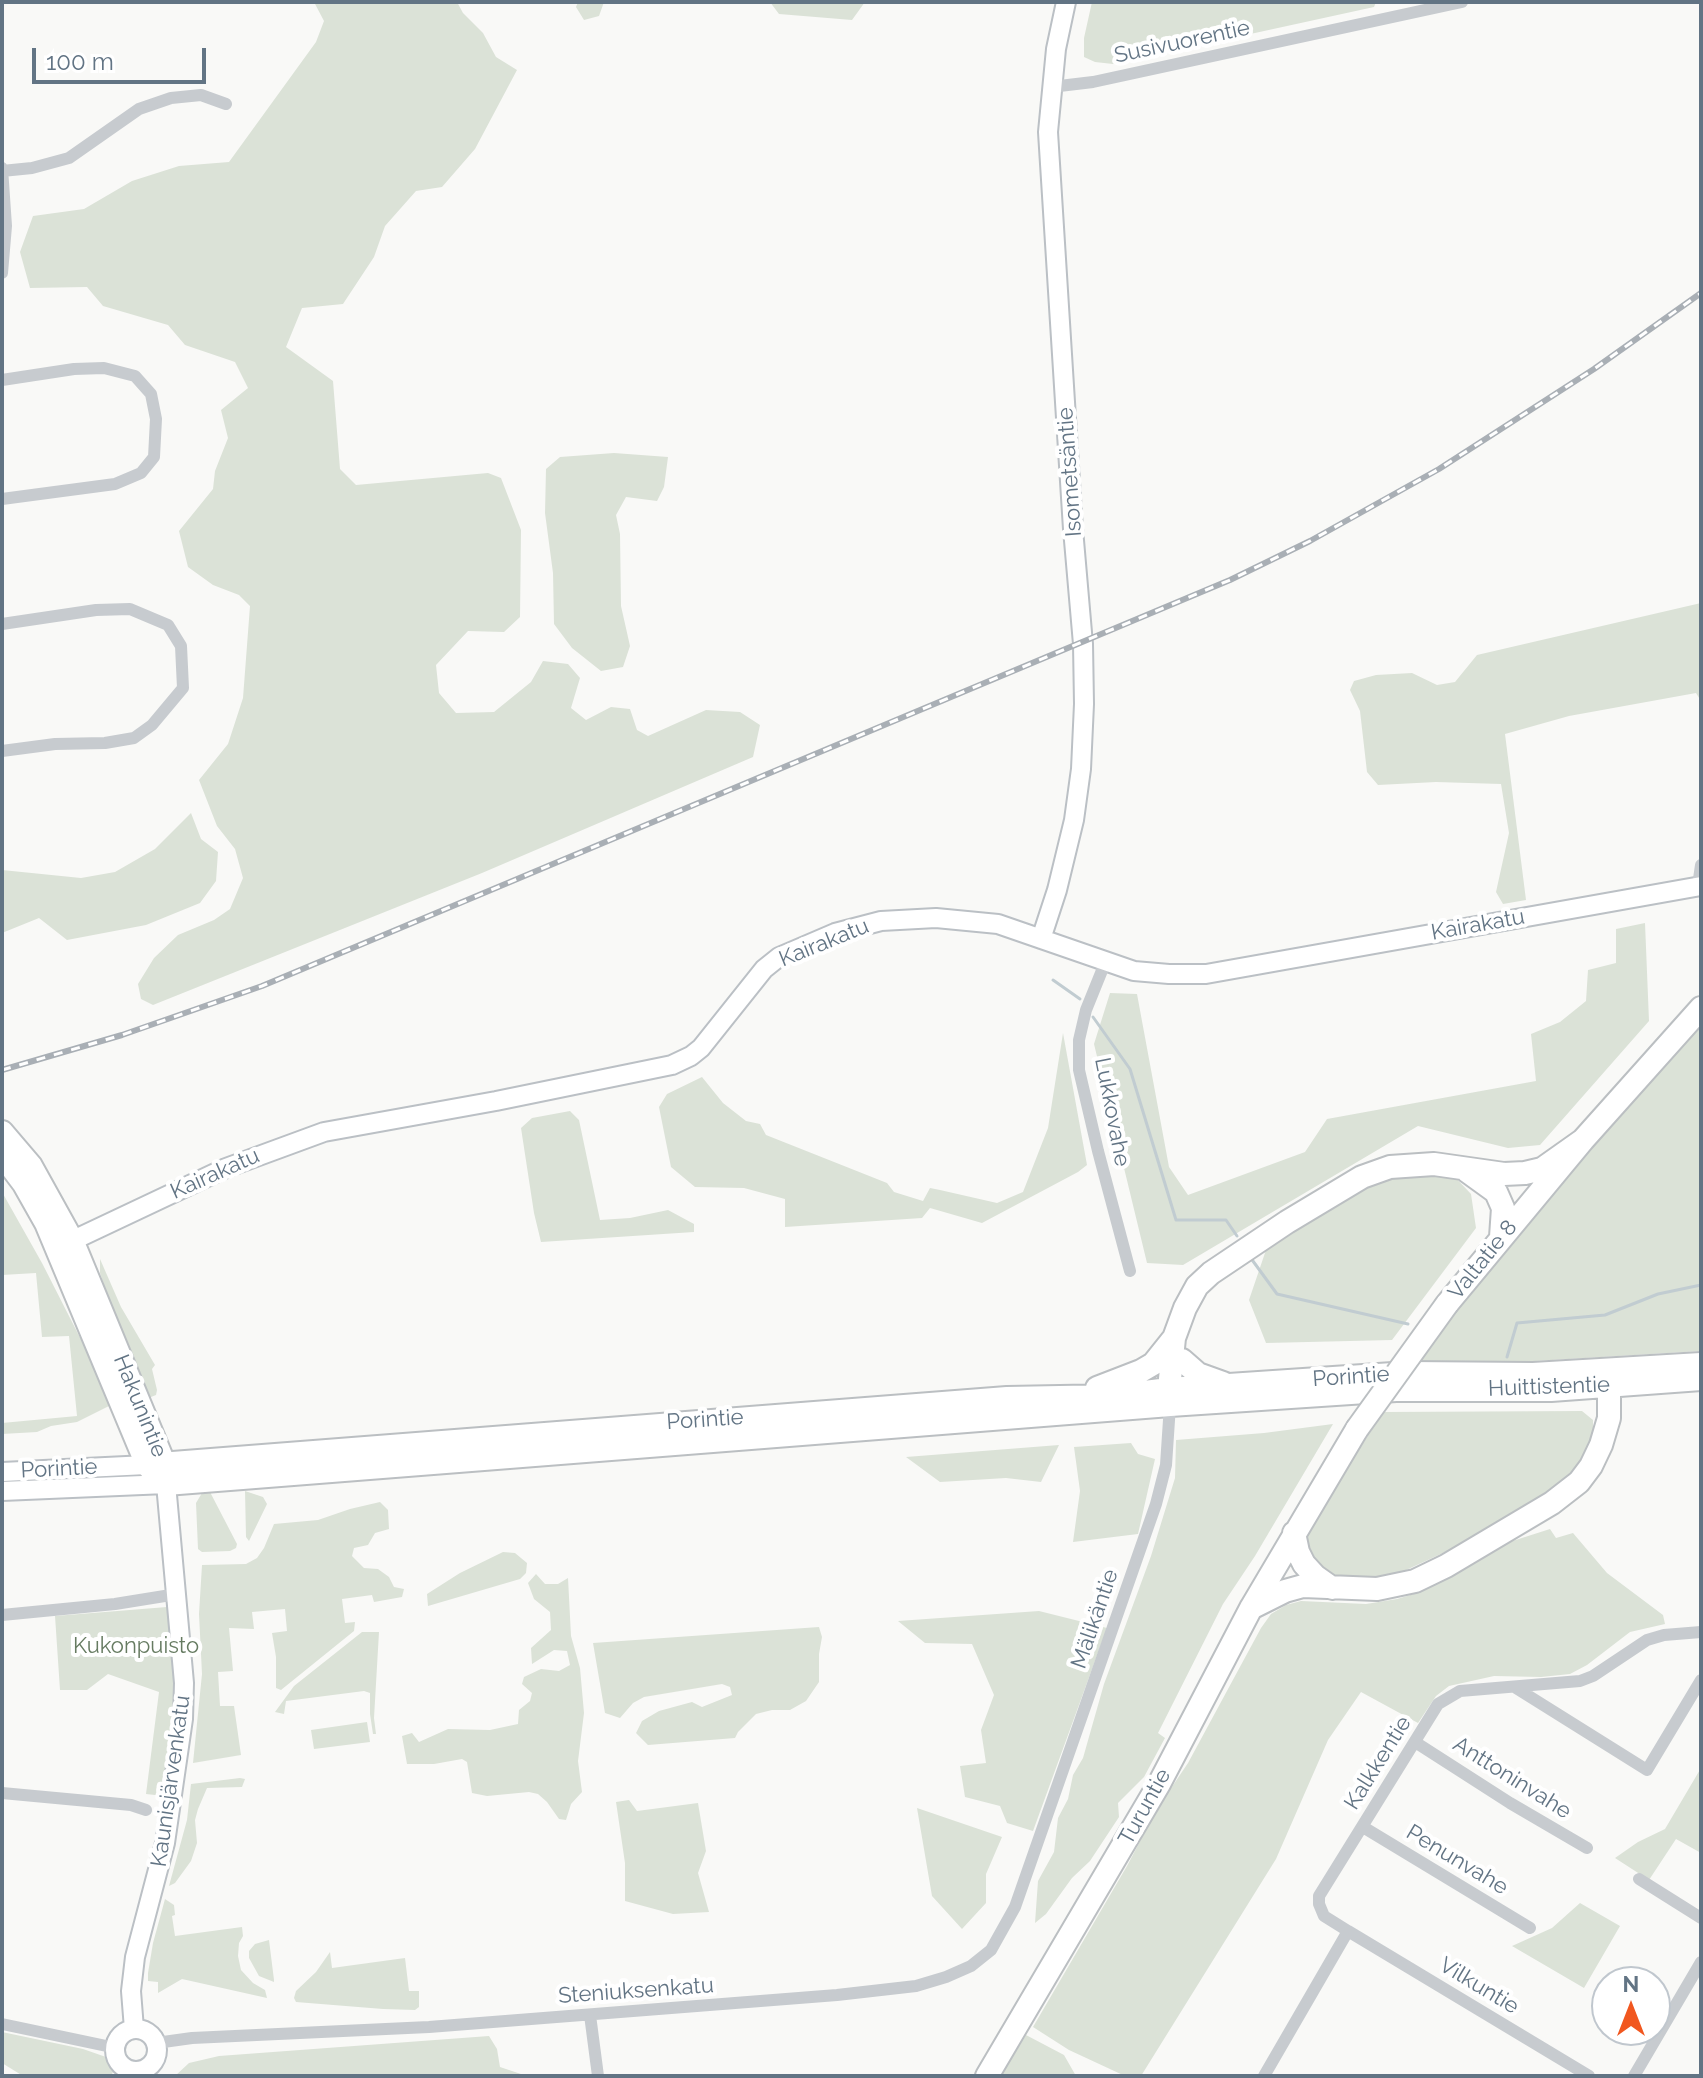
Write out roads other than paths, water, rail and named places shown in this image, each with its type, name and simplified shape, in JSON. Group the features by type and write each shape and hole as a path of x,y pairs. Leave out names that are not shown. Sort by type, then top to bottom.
{"highway":[{"name":"Valtatie 8","path":"1294,1533 1357,1429 1447,1304 1583,1140 1701,1008"},
{"name":"Hakunintie","path":"2,1132 31,1166 159,1471"},
{"path":"1058,1395 1106,1386 1153,1364 1174,1338 1197,1286 1211,1273 1362,1177 1417,1164 1504,1174 1542,1169 1583,1140"},
{"name":"Hakunintie","path":"2,1155 13,1166 64,1244"},
{"path":"1465,1170 1496,1192 1503,1208 1501,1237"},
{"path":"1173,1394 1186,1339 1200,1303 1232,1259"},
{"path":"1173,1394 1174,1338"},
{"path":"1182,1360 1198,1374 1232,1386"},
{"name":"Huittistentie","path":"1609,1378 1701,1364"},
{"name":"Huittistentie","path":"1402,1382 1499,1375 1701,1379"},
{"path":"1251,1608 1285,1591 1303,1586 1377,1589 1415,1581 1446,1566 1567,1493 1591,1466 1601,1445 1609,1418 1609,1378"},
{"name":"Porintie","path":"242,1467 1058,1395 1173,1394 1402,1382"},
{"name":"Porintie","path":"159,1471 200,1465 242,1467 1173,1394 1232,1386 1402,1382"},
{"path":"142,1431 200,1465"},
{"path":"1294,1533 1304,1564 1332,1588"},
{"name":"Turuntie","path":"987,2076 1159,1784 1294,1533"}],"main road":[{"name":"Isometsäntie","path":"1041,939 1074,820 1081,769 1084,704 1083,644 1048,132 1051,87 1066,2"},
{"name":"Kairakatu","path":"64,1244 226,1168 324,1132 672,1065 701,1048 764,969 779,957 835,933 881,921 936,918 998,924 1105,963 1146,972 1206,974 1699,886"},
{"name":"Porintie","path":"2,1472 159,1471"},
{"name":"Porintie","path":"2,1491 159,1471"},
{"name":"Kaunisjärvenkatu","path":"134,2029 131,1991 135,1957 165,1843 183,1719 184,1683 177,1594 159,1471"},
{"path":"134,2029 147,2032 156,2043 157,2053 151,2065 126,2073 118,2061 116,2048 119,2037 134,2029"}],"street":[{"name":"Susivuorentie","path":"1051,87 1093,82 1462,2"},
{"path":"2,273 6,237 2,170 32,168 69,158 139,109 171,98 201,95 226,104"},
{"path":"2,380 104,368 135,376 151,394 156,419 154,457 141,473 115,484 2,499"},
{"path":"2,624 96,610 130,609 168,625 181,646 183,688 152,725 134,738 2,751"},
{"name":"Kairakatu","path":"1699,886 1701,865"},
{"name":"Lukkovahe","path":"1105,963 1086,1010 1079,1040 1079,1070 1130,1271"},
{"name":"Mälikäntie","path":"1038,1841 1156,1504 1166,1465 1173,1394"},
{"path":"2,1615 115,1604 177,1594"},
{"name":"Kalkkentie","path":"1348,1931 1324,1916 1319,1896 1438,1704 1460,1691 1580,1681 1593,1676 1647,1640 1664,1635 1701,1632"},
{"path":"1516,1688 1647,1770 1701,1680"},
{"name":"Anttoninvahe","path":"1415,1742 1587,1848"},
{"path":"2,1793 131,1805 146,1810"},
{"name":"Penunvahe","path":"1363,1827 1530,1928"},
{"name":"Steniuksenkatu","path":"156,2043 192,2038 429,2027 590,2015 889,1990 946,1977 971,1966 991,1950 1015,1907 1038,1841"},
{"path":"1639,1879 1701,1918"},
{"path":"1264,2076 1348,1931"},
{"name":"Vilkuntie","path":"1348,1931 1589,2076"},
{"path":"1634,2076 1701,1962"},
{"path":"590,2015 598,2076"},
{"path":"2,2024 116,2048"}],"waterway":[{"path":"1053,980 1080,999"},
{"path":"1093,1017 1130,1069 1176,1220 1226,1220 1237,1236"},
{"path":"1250,1257 1277,1294 1408,1324"},
{"path":"1507,1357 1517,1323 1605,1315 1658,1294 1701,1285"}],"railway":[{"path":"2,1070 122,1035 262,986 1230,580 1310,541 1439,469 1594,369 1701,293"}],"park label":[{"name":"Kukonpuisto","path":"136,1646"}]}
